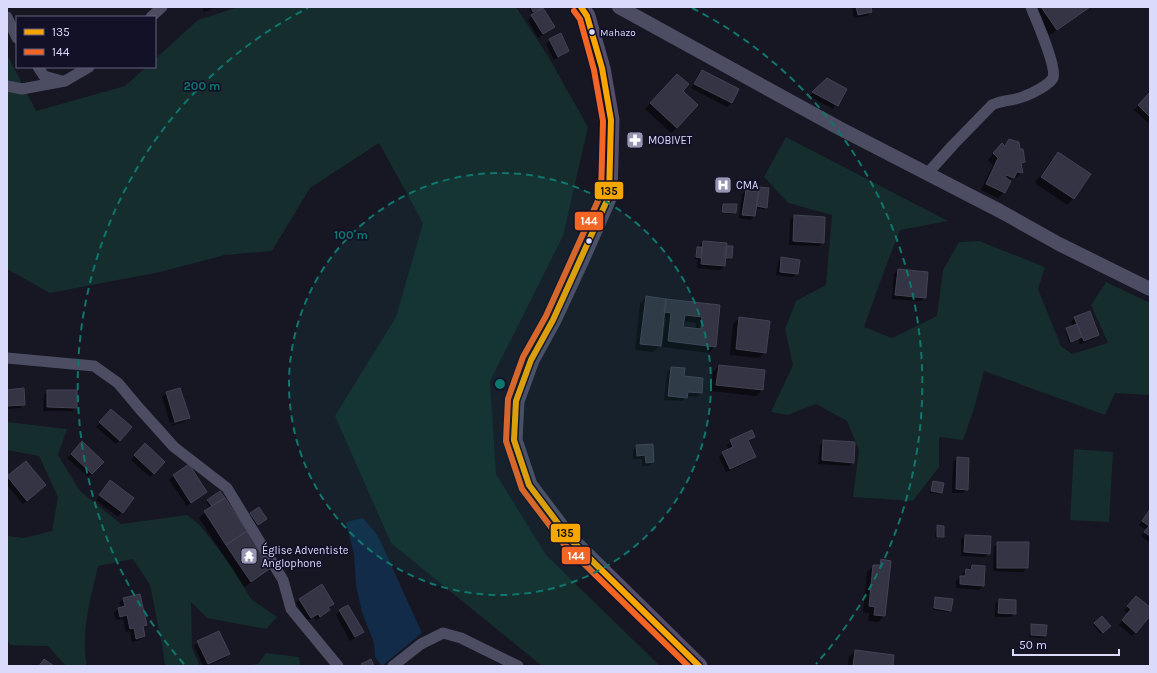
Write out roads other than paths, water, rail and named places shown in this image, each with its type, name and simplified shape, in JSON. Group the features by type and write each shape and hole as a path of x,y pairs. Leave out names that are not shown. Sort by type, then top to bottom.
{"main road":[{"path":"581,7 587,16 602,68 611,120 609,196 553,320 531,360 516,401 514,440 529,485 569,538 700,666"}],"street":[{"path":"152,16 162,7"},
{"path":"619,7 795,105 1000,211 1059,244 1150,289"},
{"path":"927,174 992,105 1000,101 1023,97 1049,83 1053,77 1054,70 1048,50 1031,7"},
{"path":"7,17 16,36"},
{"path":"39,68 44,76 65,81"},
{"path":"7,86 22,89 65,81 87,68"},
{"path":"7,358 94,366 118,384 174,447 227,488 283,580 291,608 338,666"},
{"path":"393,666 421,644 443,633 461,638 518,666"}],"water":[{"path":"363,518 378,536 422,633 382,666 375,657 374,643 362,612 356,585 354,554 346,522"}],"place":[{"name":"Mahazo","path":"592,32"},
{"name":"MOBIVET","path":"635,140"},
{"name":"CMA","path":"723,185"},
{"name":"Église Adventiste Anglophone","path":"249,556"}]}
